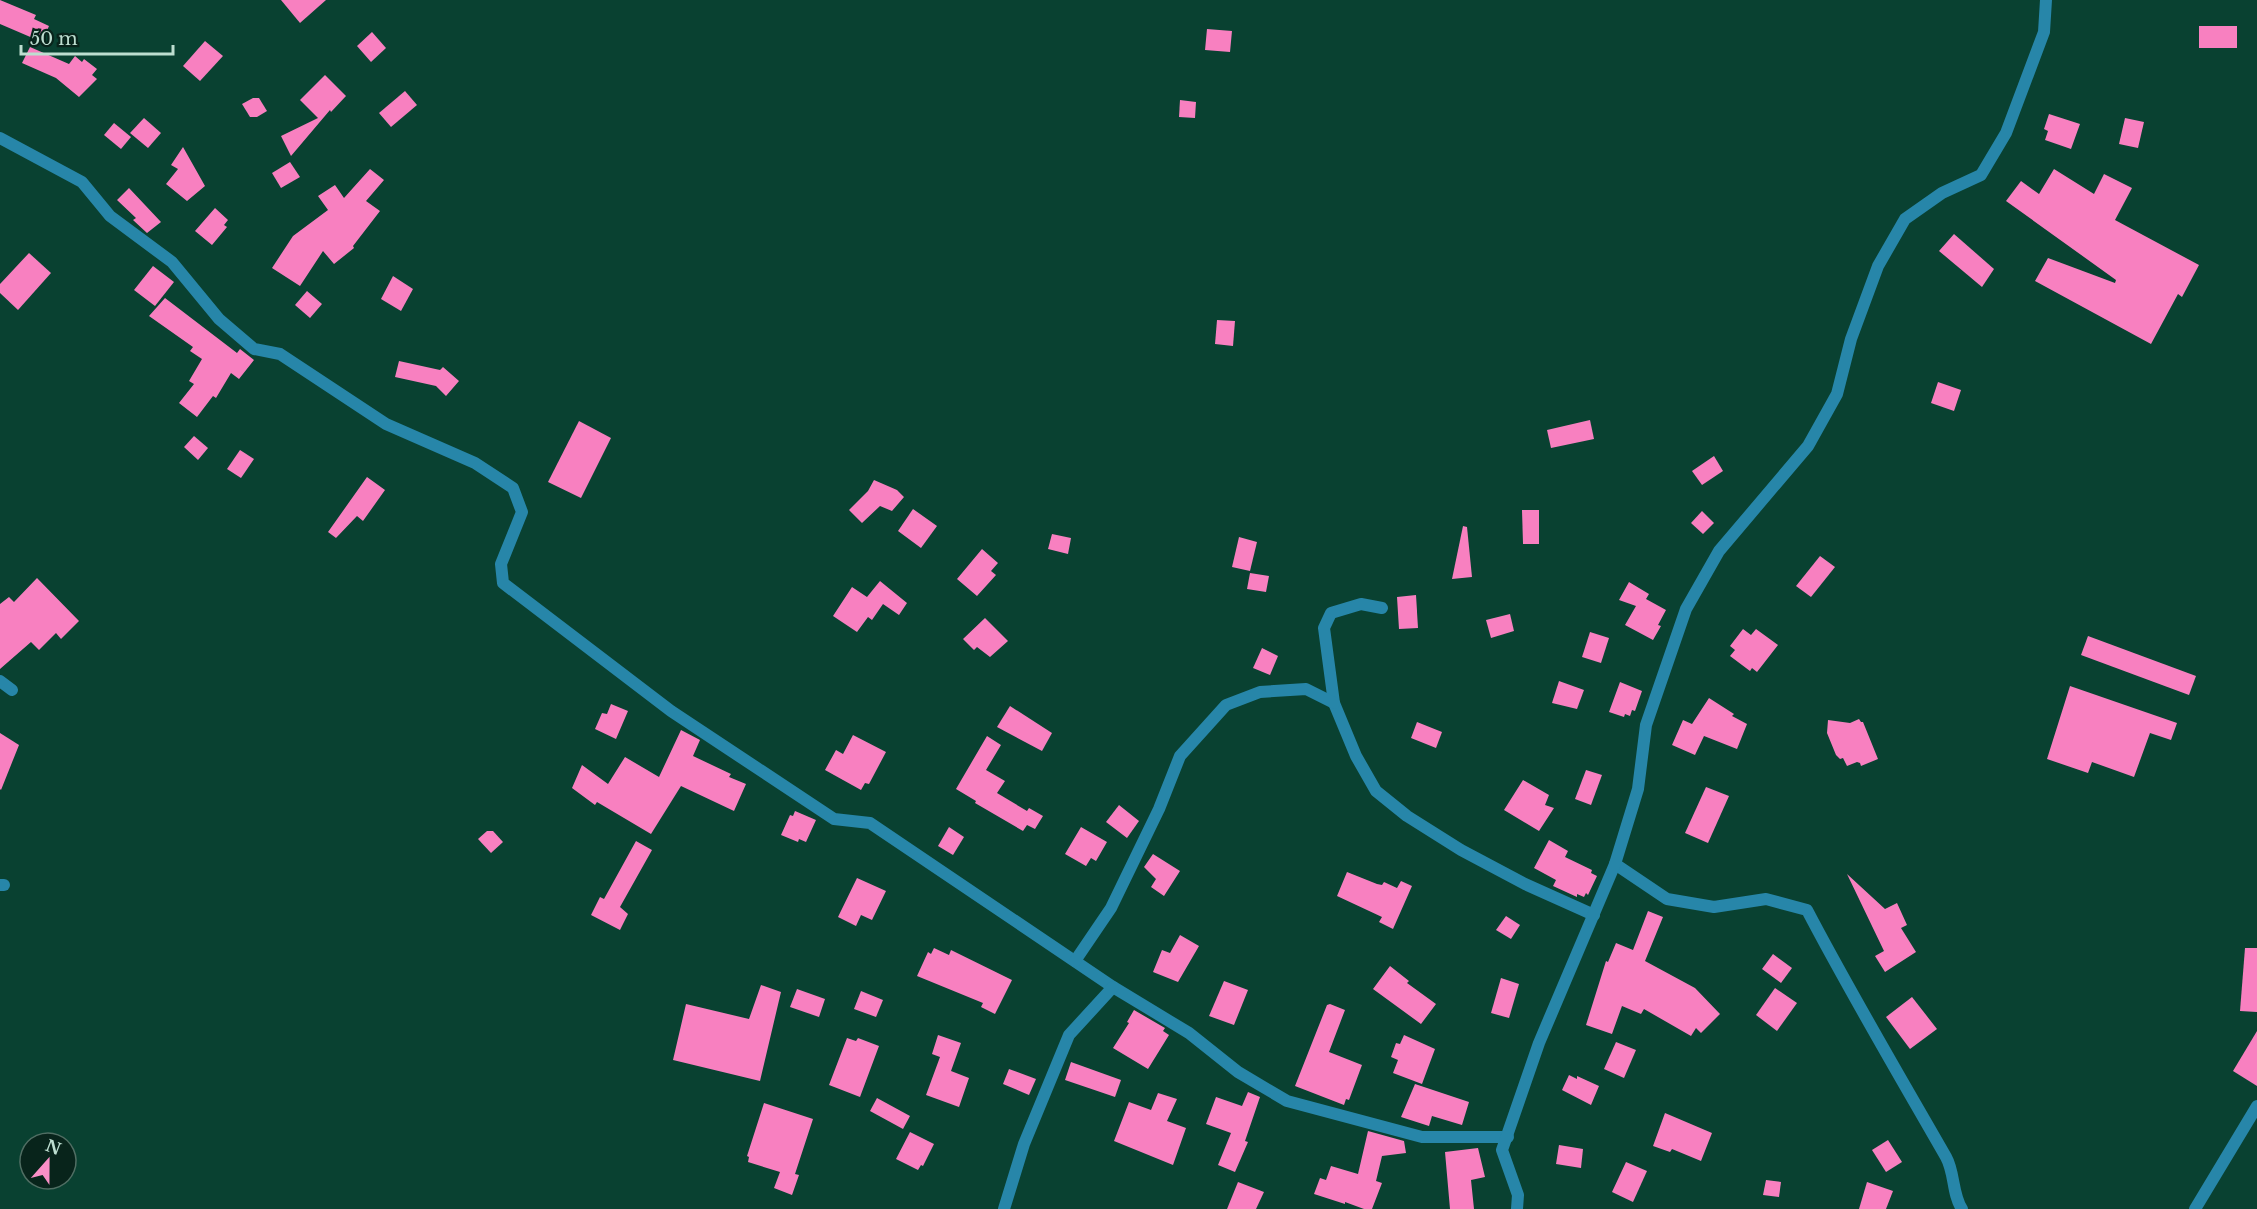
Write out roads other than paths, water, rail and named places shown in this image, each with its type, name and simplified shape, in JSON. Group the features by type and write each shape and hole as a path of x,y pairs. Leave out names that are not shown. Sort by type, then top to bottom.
{"street":[{"path":"1517,1209 1518,1195 1502,1150 1539,1043 1615,864 1638,789 1646,725 1686,609 1719,551 1808,446 1837,394 1851,339 1878,266 1905,219 1942,194 1981,175 2006,133 2044,32 2046,0"},
{"path":"0,138 82,182 110,216 172,262 219,319 254,349 280,354 386,424 475,463 513,488 522,512 501,564 502,583 671,711 834,819 870,823 1113,987 1189,1033 1238,1072 1287,1101 1422,1137 1508,1137"},
{"path":"1382,608 1361,604 1331,613 1324,628 1334,703 1356,756 1376,791 1407,816 1461,850 1525,884 1594,915"},
{"path":"0,681 12,690"},
{"path":"1075,961 1111,908 1159,809 1180,756 1226,705 1260,692 1306,689 1334,703"},
{"path":"1615,864 1667,899 1714,907 1766,898 1808,910 1844,982 1947,1160 1957,1202 1962,1209"},
{"path":"1004,1209 1024,1144 1069,1035 1113,987"},
{"path":"2195,1209 2257,1106"}]}
